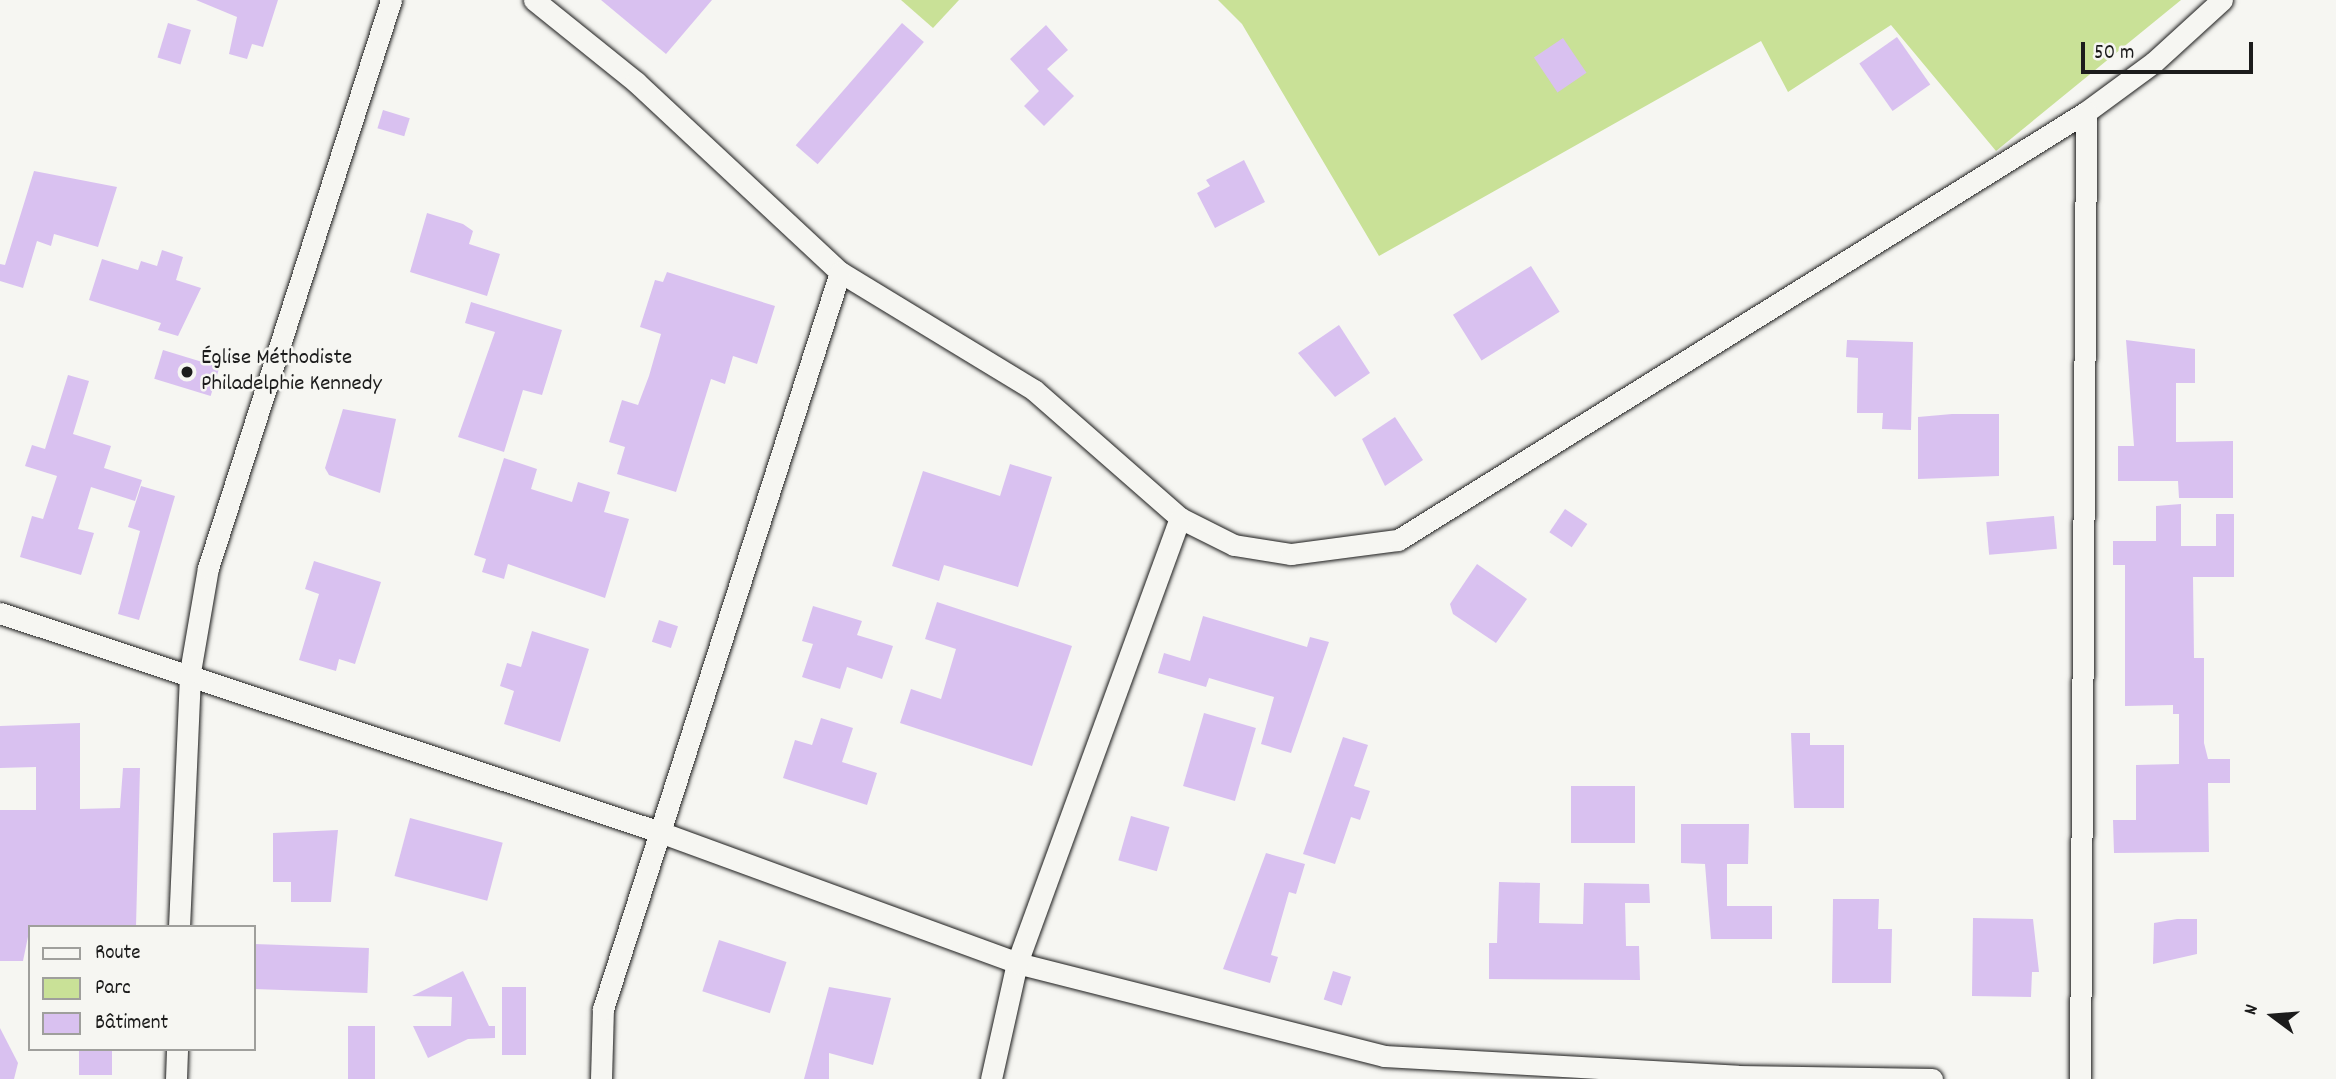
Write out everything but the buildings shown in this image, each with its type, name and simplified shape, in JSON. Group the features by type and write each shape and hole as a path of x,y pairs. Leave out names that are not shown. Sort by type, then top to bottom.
{"street":[{"path":"179,925 190,672 208,568 391,0"},
{"path":"534,0 636,82 840,272 1034,390 1180,519 1234,545 1291,554 1398,540 2086,112 2154,62 2222,0"},
{"path":"2080,1079 2086,112"},
{"path":"601,1079 603,1009 657,831 840,272"},
{"path":"991,1079 1017,963 1180,519"},
{"path":"0,613 190,672 657,831 1017,963 1384,1056 1737,1077 1932,1079"},
{"path":"176,1079 177,1051"}],"green space":[{"path":"901,0 959,0 933,28"},
{"path":"1218,0 2181,0 1996,151 1891,25 1788,92 1761,41 1379,256 1242,24"}],"place":[{"name":"Église Méthodiste Philadelphie Kennedy","path":"187,372"}]}
